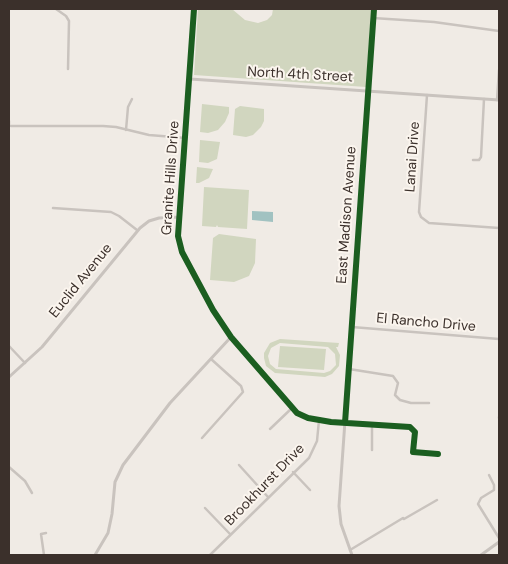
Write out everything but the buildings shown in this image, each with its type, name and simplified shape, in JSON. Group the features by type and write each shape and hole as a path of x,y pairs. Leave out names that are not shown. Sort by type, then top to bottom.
{"street":[{"path":"56,9 66,16 69,21 68,68"},
{"name":"Granite Hills Drive","path":"194,9 178,236 182,252 218,319 231,337 292,408 303,416 345,423 410,427 415,432 413,452 438,454"},
{"name":"East Madison Avenue","path":"352,555 341,524 339,506 374,9"},
{"path":"373,18 434,22 499,31"},
{"path":"498,100 499,70"},
{"name":"North 4th Street","path":"190,79 498,100"},
{"name":"Lanai Drive","path":"428,95 419,212 422,219 429,223 499,228"},
{"path":"126,130 128,107 132,99"},
{"path":"473,160 479,160 481,157 484,99"},
{"path":"9,121 10,126 116,127 149,135 186,138"},
{"path":"53,208 111,212 137,230"},
{"name":"Euclid Avenue","path":"9,378 42,347 137,230 155,219 179,217"},
{"name":"El Rancho Drive","path":"352,327 499,339"},
{"path":"95,555 108,533 115,482 123,465 170,403 231,337"},
{"path":"9,346 25,363"},
{"path":"202,438 243,392 242,386 211,359"},
{"path":"349,369 391,375 397,381 395,396 400,400 411,403 429,402"},
{"path":"270,428 292,408"},
{"name":"Brookhurst Drive","path":"210,555 308,458 317,441 319,420"},
{"path":"372,424 372,450"},
{"path":"239,465 268,497"},
{"path":"9,467 25,481 32,493"},
{"path":"293,472 310,490"},
{"path":"481,555 499,540 478,504 480,499 494,490 494,485 489,476"},
{"path":"350,550 437,500"},
{"path":"205,508 230,534"},
{"path":"44,555 41,534 46,533"}],"green space":[{"path":"198,9 232,9 245,20 258,23 267,20 272,15 273,9 371,9 366,87 194,75"},
{"path":"202,104 229,107 229,113 225,122 218,130 208,133 200,132"},
{"path":"240,106 264,109 264,121 253,135 246,137 233,135 235,109"},
{"path":"200,140 220,142 217,159 208,163 199,162"},
{"path":"197,167 213,169 209,178 196,183"},
{"path":"204,187 249,190 247,229 218,227 217,225 216,227 202,226"},
{"path":"219,234 256,239 255,263 249,276 234,282 210,280 213,238"},
{"path":"280,339 339,343 338,347 336,347 340,355 339,366 332,374 325,377 275,373 266,366 264,358 264,353 270,343","holes":["280,343 328,347 335,354 336,365 330,371 324,373 276,369 270,364 268,356 271,348"]},
{"path":"280,346 326,349 324,370 278,367"}],"water":[{"path":"252,211 273,212 273,222 252,220"}],"cycle path":[{"path":"194,9 178,236 182,252 213,310 231,337 297,413 308,418 331,422 410,427 415,432 413,452 438,454"},
{"path":"345,423 374,9"}]}
